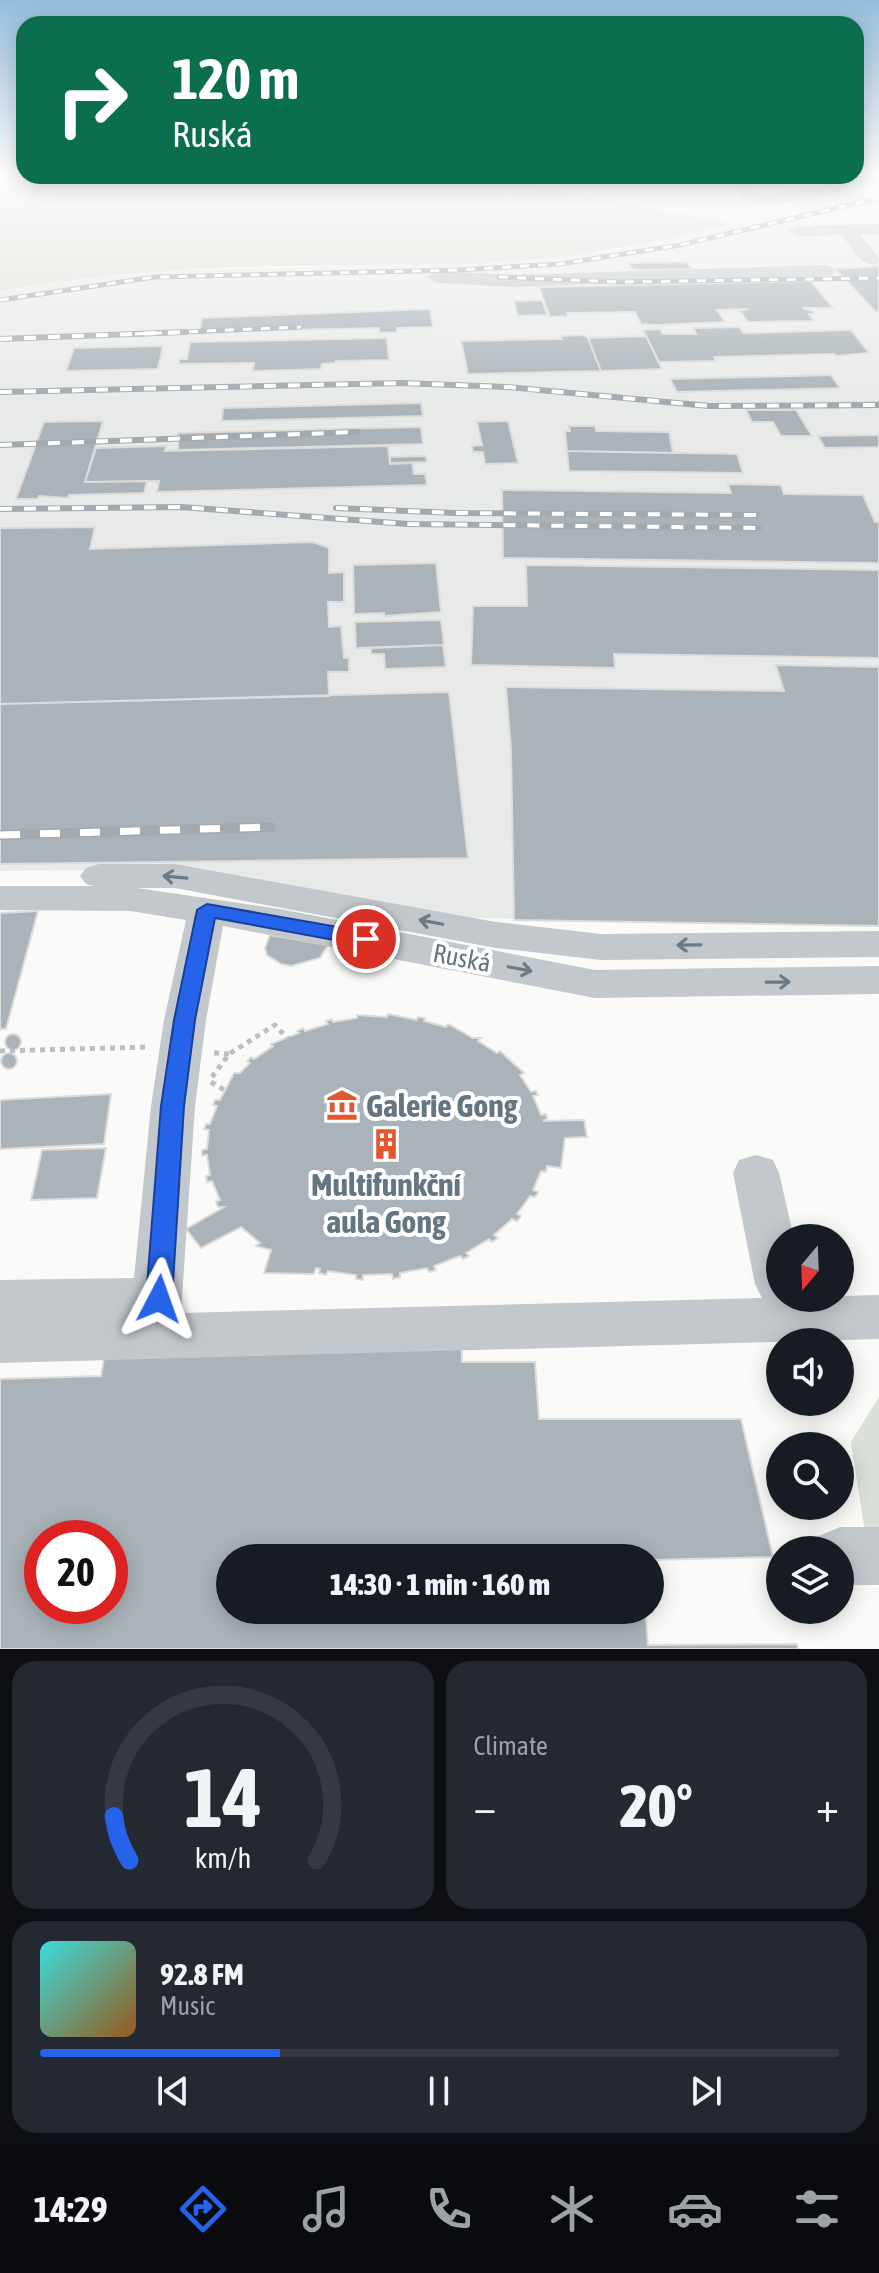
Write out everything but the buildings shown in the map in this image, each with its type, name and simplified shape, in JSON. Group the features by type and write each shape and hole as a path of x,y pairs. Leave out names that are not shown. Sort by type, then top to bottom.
{"street":[{"path":"865,250 871,260"},
{"path":"437,277 513,281 825,271"},
{"name":"Ruská","path":"0,875 175,876 496,935 601,947 879,944"},
{"name":"Ruská","path":"0,898 130,899 207,910 595,984 879,980"},
{"path":"156,1318 173,1106 185,1020 207,910"},
{"path":"756,1173 767,1224"},
{"path":"0,1340 156,1318 766,1301"},
{"path":"0,1302 156,1318"},
{"path":"849,1312 879,1317"},
{"path":"854,1556 879,1556"}],"path":[{"path":"226,1091 209,1081 229,1054 275,1025 288,1039"},
{"path":"0,1051 137,1045 182,1052 229,1054"}],"shaded area":[{"path":"0,250 609,250 519,261 194,269 64,281 0,291"},
{"path":"879,250 879,927 473,918 173,869 0,871 0,291 119,272 522,261 606,252"},
{"path":"879,1397 879,1539 866,1539 854,1461 854,1437"}],"railway":[{"path":"0,300 155,277 459,270 560,264 649,250"},
{"path":"499,277 621,282 879,278"},
{"path":"160,333 301,327"},
{"path":"160,333 185,332"},
{"path":"0,339 160,333"},
{"path":"135,334 160,333"},
{"path":"0,392 402,383 507,387 709,406 879,405"},
{"path":"0,445 358,432"},
{"path":"0,509 181,507 408,524 759,528"},
{"path":"336,508 456,513 756,515"},
{"path":"0,835 271,827"}],"place":[{"name":"Galerie Gong","path":"342,1105"},
{"name":"Multifunkční aula Gong","path":"386,1144"}],"route":[{"path":"159,1299 173,1106 185,1020 207,910 366,939"}]}
